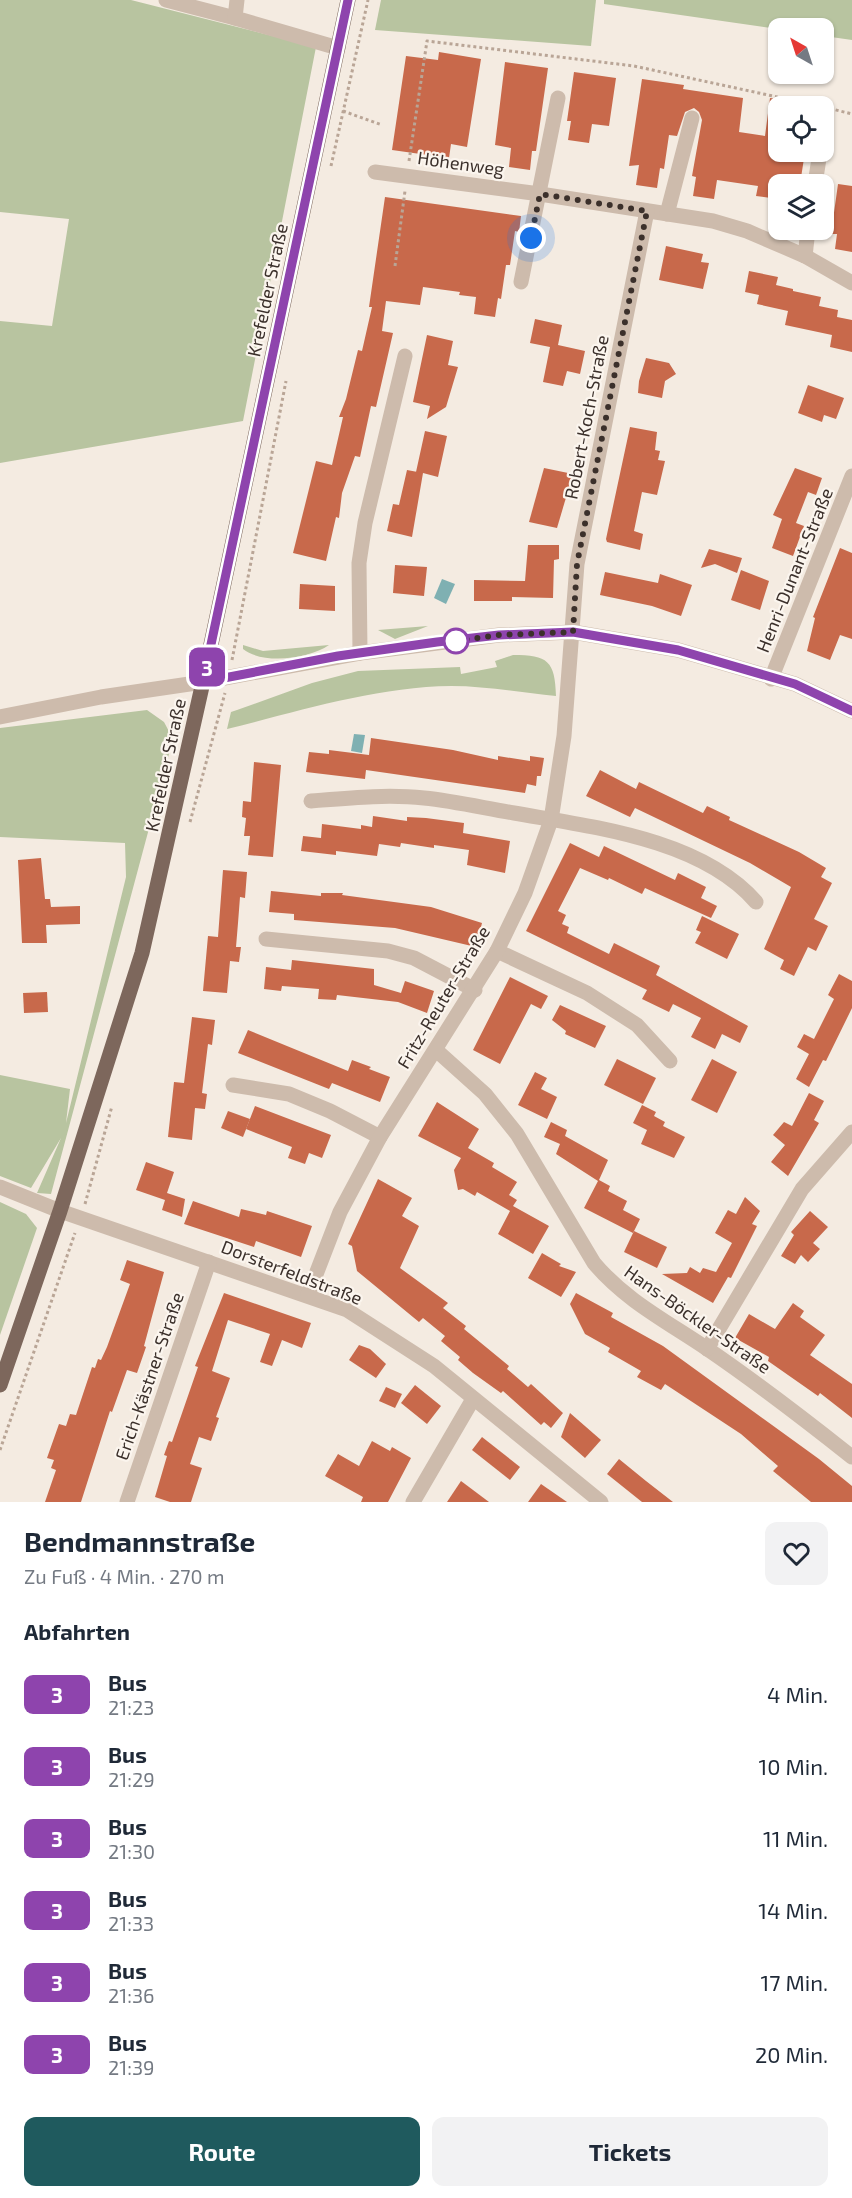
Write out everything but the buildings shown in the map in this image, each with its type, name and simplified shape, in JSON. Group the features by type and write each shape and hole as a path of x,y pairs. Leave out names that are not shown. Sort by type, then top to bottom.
{"main road":[{"name":"Krefelder Straße","path":"0,1385 60,1211 142,953 203,682 348,0"}],"street":[{"path":"166,0 338,48"},
{"path":"235,18 237,0"},
{"path":"521,282 558,98"},
{"path":"668,214 692,118"},
{"name":"Höhenweg","path":"375,172 540,194 713,221 747,231 805,256 852,283"},
{"name":"Robert-Koch-Straße","path":"573,632 577,564 647,211"},
{"path":"805,256 807,240"},
{"path":"360,653 359,563 365,523 405,356"},
{"name":"Henri-Dunant-Straße","path":"771,679 852,476"},
{"path":"0,717 100,697 203,682 360,653 499,635 573,632 678,650 771,679 795,684 852,711"},
{"name":"Fritz-Reuter-Straße","path":"308,1295 340,1212 380,1137 475,990 525,893 550,820 564,736 573,632"},
{"path":"311,801 359,797 424,798 622,834 691,856 722,871 756,902"},
{"path":"266,939 388,951 414,958 475,990"},
{"path":"497,951 587,993 637,1025 670,1061"},
{"name":"Hans-Böckler-Straße","path":"436,1050 485,1094 517,1134 594,1263 608,1280 622,1293 793,1410 852,1457"},
{"path":"233,1085 289,1094 330,1111 380,1137"},
{"path":"707,1349 802,1189 852,1132"},
{"name":"Dorsterfeldstraße","path":"0,1187 60,1211 347,1310 434,1366 601,1502"},
{"name":"Erich-Kästner-Straße","path":"127,1502 209,1262"},
{"path":"413,1502 473,1399"}],"path":[{"path":"424,54 427,40 611,63 771,96"},
{"path":"834,110 852,114"},
{"path":"343,111 382,125"}],"green space":[{"path":"0,0 131,0 316,47 243,421 0,463 0,321 52,326 69,219 0,212"},
{"path":"381,0 596,0 591,46 375,30"},
{"path":"604,0 852,0 852,40 834,37 834,18 768,18 768,28 604,4"},
{"path":"428,626 395,639 378,630"},
{"path":"243,645 263,651 329,645 298,657 274,658 252,654 243,649"},
{"path":"513,655 534,656 547,662 554,675 556,696 478,687 423,687 338,701 227,729 231,712 312,683 358,671 460,667 461,674 497,667 495,661"},
{"path":"147,710 164,722 173,739 51,1194 37,1193 61,1138 31,1188 0,1176 0,1075 70,1089 66,1123 126,877 125,843 0,837 0,728"},
{"path":"0,1202 26,1214 37,1228 0,1335"}],"water":[{"path":"442,579 455,584 446,604 434,598"},
{"path":"354,734 365,735 362,753 351,751"}],"bus line":[{"name":"3","path":"348,0 203,682 338,656 437,642 499,635 573,632 678,650 771,679 795,684 852,711"}],"route":[{"path":"456,641 499,635 573,632 577,564 647,211 540,194 531,238"}]}
